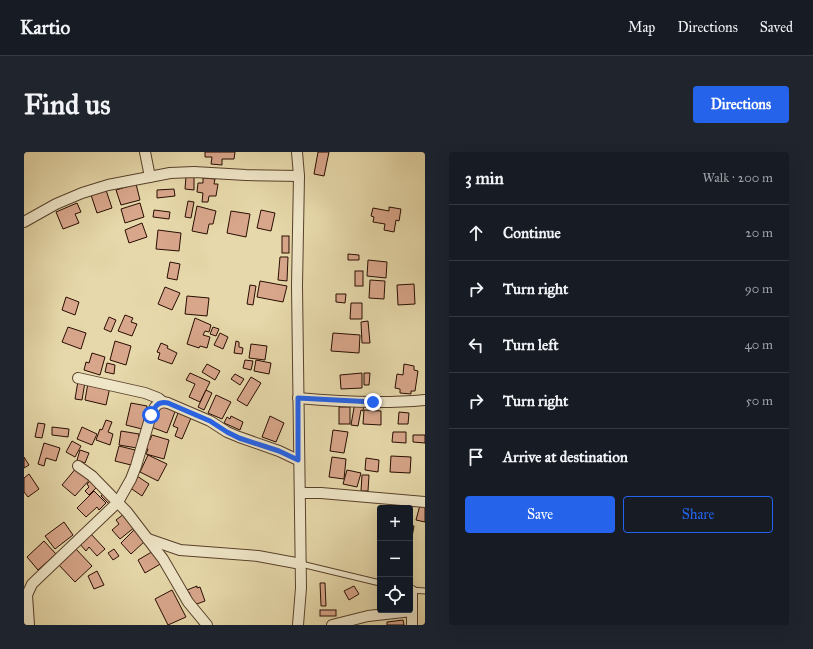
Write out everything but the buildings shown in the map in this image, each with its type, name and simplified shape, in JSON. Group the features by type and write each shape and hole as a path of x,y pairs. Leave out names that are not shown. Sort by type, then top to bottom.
{"street":[{"path":"145,152 150,177"},
{"path":"297,152 299,176 297,286 298,460 301,564 298,625"},
{"path":"24,222 56,204 82,193 108,185 170,173 194,172 299,176"},
{"path":"78,378 145,393 210,421 239,438 279,451 298,460"},
{"path":"298,398 398,403 425,400"},
{"path":"29,625 27,595 32,584 118,502 131,479 155,407 163,402"},
{"path":"78,466 92,476 118,502 163,559 188,602 207,625"},
{"path":"300,493 321,493 425,502"},
{"path":"148,539 180,550 258,556 301,564"},
{"path":"332,625 368,616 394,613"},
{"path":"412,613 412,625"}],"lane":[{"path":"301,564 377,582"},
{"path":"413,590 425,591"}],"route":[{"path":"151,415 158,404 163,402 168,403 210,421 239,438 279,451 298,460 298,398 373,402"}]}
